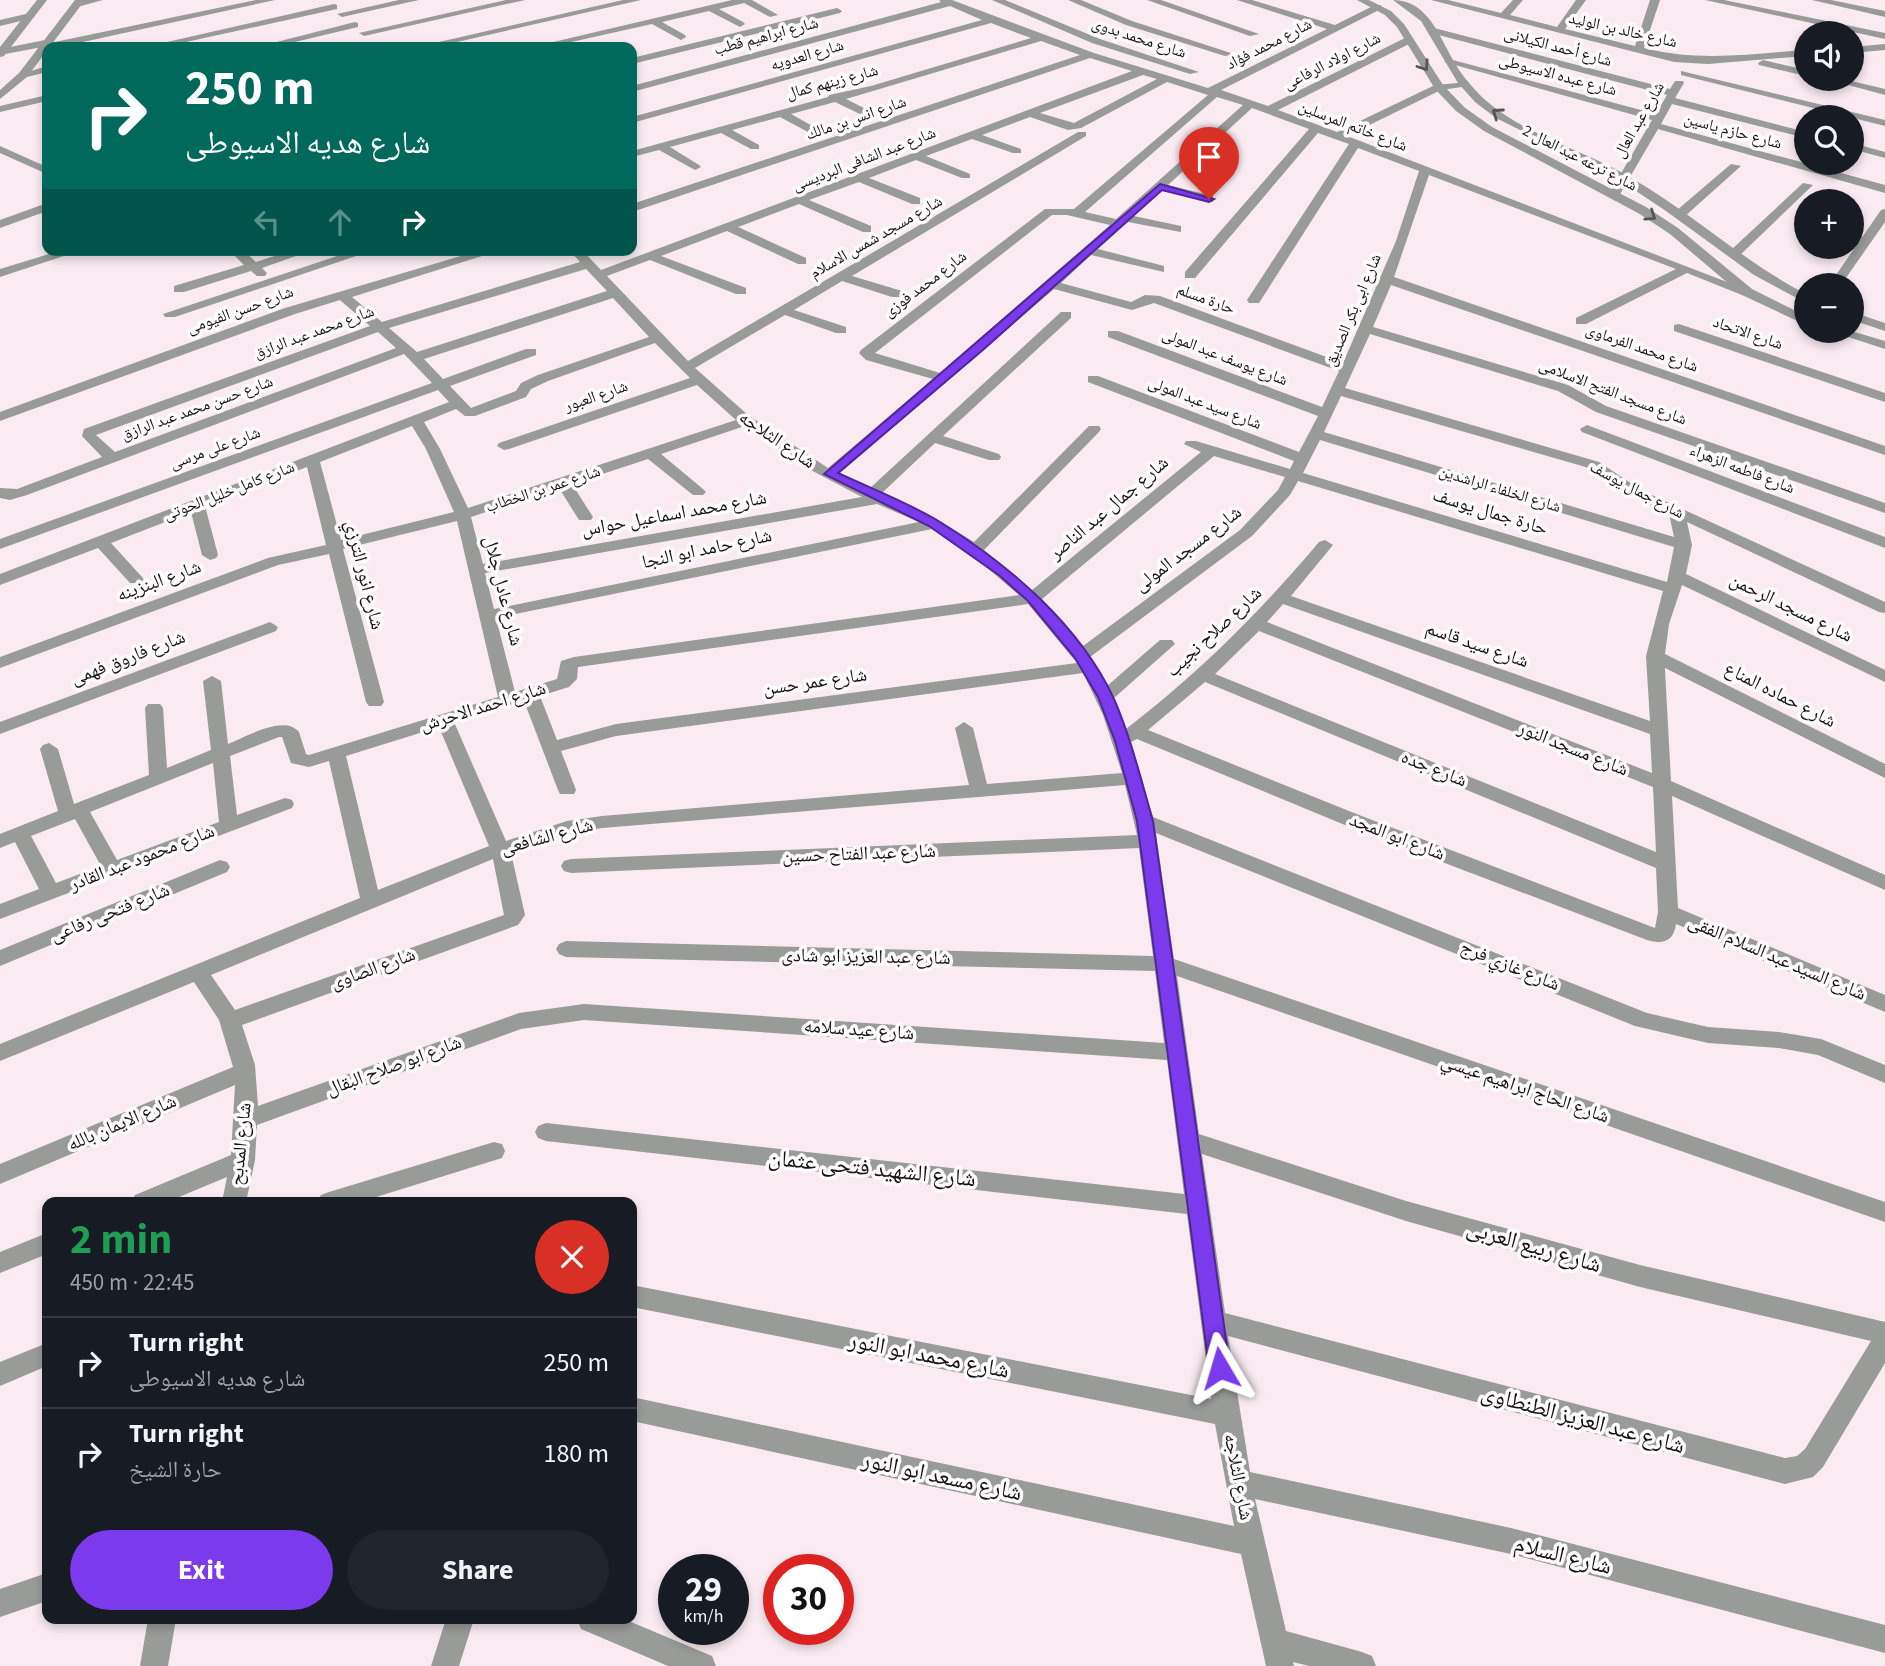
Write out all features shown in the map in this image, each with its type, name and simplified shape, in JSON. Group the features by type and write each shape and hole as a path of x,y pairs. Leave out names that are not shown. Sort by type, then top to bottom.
{"street":[{"path":"1,53 42,0"},
{"path":"46,42 78,2 98,0"},
{"path":"59,42 270,0"},
{"path":"172,42 334,5 414,0"},
{"path":"298,42 364,33 520,0"},
{"path":"445,42 636,0"},
{"path":"560,42 745,0 773,15"},
{"name":"شارع محمد بدوى","path":"997,0 1096,41 1194,72"},
{"path":"1073,0 1129,23 1229,54"},
{"path":"1152,0 1254,34"},
{"path":"1242,0 1336,29"},
{"name":"شارع ترعه عبد العال 2","path":"1362,0 1383,10 1401,26 1439,87 1460,109 1488,129 1615,194 1674,231 1748,292 1794,315"},
{"name":"شارع ترعه عبد العال 2","path":"1398,0 1413,9 1434,31 1449,62 1465,85 1483,103 1518,127 1624,178 1680,214 1768,279 1794,293"},
{"name":"شارع خالد بن الوليد","path":"1436,0 1638,51 1692,61 1794,54"},
{"path":"1503,17 1518,0"},
{"path":"1559,31 1581,0"},
{"path":"1638,51 1655,0"},
{"path":"1710,0 1885,36"},
{"path":"1817,0 1885,14"},
{"name":"شارع خاتم المرسلين","path":"947,2 1040,38 1140,72 1214,91 1269,110 1748,292"},
{"name":"شارع ابراهيم قطب","path":"637,88 947,2"},
{"path":"334,5 364,33"},
{"path":"826,5 867,25"},
{"path":"711,8 740,24"},
{"path":"1383,10 1413,9"},
{"name":"شارع محمد فؤاد","path":"1214,91 1336,29 1383,10"},
{"path":"637,60 837,11"},
{"path":"0,23 30,16"},
{"name":"شارع العدويه","path":"637,119 991,20"},
{"path":"654,21 681,37"},
{"name":"شارع أحمد الكيلانى","path":"1434,31 1794,132"},
{"path":"592,35 602,41"},
{"name":"شارع زينهم كمال","path":"637,153 833,97 875,88 1040,38"},
{"name":"شارع اولاد الرفاعى","path":"1269,110 1409,40"},
{"path":"1,53 42,45"},
{"path":"1864,49 1885,47"},
{"path":"0,96 23,75 42,48"},
{"name":"شارع انس بن مالك","path":"637,206 1090,55"},
{"path":"1742,58 1794,70"},
{"name":"شارع عبد العال","path":"1615,194 1692,61"},
{"name":"شارع عبده الاسيوطى","path":"1449,62 1656,122"},
{"path":"23,75 42,70"},
{"name":"شارع عبد الشافى البرديسى","path":"587,263 650,256 1140,72"},
{"path":"1685,73 1885,123"},
{"path":"1030,113 1068,127 1077,127 1166,79"},
{"path":"1337,136 1439,87 1465,85"},
{"path":"1864,87 1885,92"},
{"path":"1077,213 1214,91"},
{"path":"833,97 866,113"},
{"path":"0,109 42,99"},
{"path":"830,474 1090,251 1251,104"},
{"path":"779,112 812,130"},
{"name":"شارع حازم ياسين","path":"1656,122 1885,189"},
{"path":"1190,275 1316,128"},
{"path":"721,129 755,147"},
{"name":"شارع مسجد شمس الاسلام","path":"692,374 783,310 1082,134"},
{"path":"971,135 1017,151"},
{"path":"1254,300 1355,144"},
{"path":"660,146 695,167"},
{"path":"0,149 42,170"},
{"path":"1864,149 1885,155"},
{"path":"916,156 967,176"},
{"path":"1680,214 1735,166"},
{"name":"شارع ابى بكر الصديق","path":"1303,459 1366,329 1387,279 1425,171"},
{"path":"858,177 916,201"},
{"path":"1734,254 1807,185"},
{"path":"1160,187 1209,199"},
{"path":"799,200 867,229"},
{"path":"0,224 42,209"},
{"name":"شارع محمد فوزى","path":"944,378 871,357 866,353 1049,212 1077,213 1177,229"},
{"path":"1843,273 1885,214"},
{"path":"728,226 802,261"},
{"path":"1090,251 1160,269"},
{"path":"0,273 56,256"},
{"path":"242,256 269,281"},
{"path":"179,289 286,256"},
{"path":"170,314 349,256"},
{"name":"شارع حسن الفيومى","path":"0,417 341,294 474,256"},
{"path":"650,256 741,291"},
{"name":"شارع الثلاجه","path":"587,263 692,374 747,421 830,474 934,524 975,550 1033,598 1085,661 1129,736 1132,778 1146,831 1226,1414 1238,1482 1277,1654"},
{"name":"شارع محمد عبد الرازق","path":"112,458 89,436 89,432 380,327 587,263"},
{"path":"1581,321 1686,269"},
{"path":"840,276 897,294"},
{"name":"شارع محمد الفرماوى","path":"1387,279 1885,451"},
{"name":"حارة مسلم","path":"1052,284 1132,306 1144,299 1155,299 1348,369"},
{"name":"شارع حسن محمد عبد الرازق","path":"0,493 5,496 22,492 411,353 615,293"},
{"path":"341,294 411,353 467,412 476,412 521,394 526,386 543,378 658,338"},
{"path":"783,310 841,330"},
{"path":"875,497 933,438 1066,316"},
{"path":"1864,320 1885,327"},
{"name":"شارع الاتحاد","path":"1679,328 1885,398"},
{"name":"شارع مسجد الفتح الاسلامى","path":"1366,329 1577,394 1601,410 1885,508"},
{"name":"شارع يوسف عبد المولى","path":"1113,334 1326,414"},
{"path":"1864,339 1885,345"},
{"name":"شارع على مرسى","path":"0,544 531,352"},
{"name":"شارع العبور","path":"504,446 692,374"},
{"name":"شارع سيد عبد المولى","path":"1093,379 1303,459"},
{"name":"شارع جمال يوسف","path":"1337,390 1586,462 1636,493 1885,608"},
{"path":"1577,394 1587,429 1604,471"},
{"name":"شارع كامل خليل الحوتى","path":"0,580 457,404"},
{"name":"شارع عادل جلال","path":"415,419 433,449 463,515 508,700"},
{"name":"شارع عمر بن الخطاب","path":"336,547 463,515 747,421"},
{"path":"975,550 1094,429"},
{"name":"شارع فاطمه الزهراء","path":"1587,429 1885,543"},
{"name":"شارع الخلفاء الراشدين","path":"1316,434 1684,545"},
{"path":"933,438 994,457"},
{"name":"حارة جمال يوسف","path":"1191,444 1295,476 1676,583"},
{"name":"شارع جمال عبد الناصر","path":"1033,598 1212,450"},
{"path":"650,453 698,492"},
{"name":"شارع انور الترزي","path":"312,458 375,702"},
{"name":"شارع مسجد المولى","path":"1085,661 1246,533 1273,507 1295,476 1303,459"},
{"path":"563,482 585,517"},
{"name":"شارع محمد اسماعيل حواس","path":"477,570 875,497"},
{"path":"197,504 210,555"},
{"path":"1668,912 1659,731 1654,692 1655,656 1684,545 1676,512"},
{"name":"شارع حامد ابو النجا","path":"488,615 934,524"},
{"path":"101,541 136,580"},
{"name":"شارع صلاح نجيب","path":"1129,736 1203,675 1257,624 1325,545"},
{"name":"شارع البنزينه","path":"0,663 263,565 336,547"},
{"name":"شارع مسجد الرحمن","path":"1676,583 1885,677"},
{"name":"شارع احمد الاحرش","path":"0,841 277,731 292,735 300,761 309,761 566,681 568,677 565,668 574,662 1033,598"},
{"name":"شارع سيد قاسم","path":"1281,598 1659,731"},
{"name":"شارع مسجد النور","path":"1257,624 1662,784 1885,883"},
{"name":"شارع فاروق فهمى","path":"0,728 270,627"},
{"path":"1105,697 1166,644"},
{"name":"شارع حماده المناع","path":"1655,656 1885,772"},
{"name":"شارع عمر حسن","path":"550,748 615,730 1085,661"},
{"name":"شارع جده","path":"1203,675 1666,863"},
{"path":"212,681 229,825"},
{"path":"530,693 567,790"},
{"path":"154,708 158,778"},
{"path":"444,719 500,849"},
{"path":"964,728 979,790"},
{"name":"شارع ابو المجد","path":"1129,736 1654,935 1665,932 1668,912"},
{"path":"50,749 74,811 113,869"},
{"path":"336,753 371,901"},
{"name":"شارع الشافعى","path":"0,1053 500,849 567,828 602,822 1132,778"},
{"name":"شارع محمود عبد القادر","path":"0,912 285,804"},
{"name":"شارع عبد الفتاح حسين","path":"571,866 1146,831"},
{"name":"شارع غازي فرج","path":"1146,831 1643,1020 1708,1035 1800,1043 1842,1055 1885,1074"},
{"path":"20,833 51,893"},
{"name":"شارع الصاوى","path":"229,1021 511,920 516,915 500,849"},
{"name":"شارع فتحى رفاعى","path":"0,958 220,867"},
{"name":"شارع السيد عبد السلام الفقى","path":"1668,912 1885,1004"},
{"name":"شارع عبد العزيز ابو شادى","path":"566,949 1165,964"},
{"name":"شارع الحاج ابراهيم عيسي","path":"1165,964 1885,1212"},
{"name":"شارع المدبح","path":"197,971 229,1021 245,1072 248,1119 235,1197"},
{"name":"شارع عيد سلامه","path":"540,1016 584,1012 1177,1052"},
{"name":"شارع ابو صلاح البقال","path":"248,1119 519,1021 540,1016"},
{"name":"شارع الايمان بالله","path":"0,1174 245,1072"},
{"name":"شارع الشهيد فتحى عثمان","path":"547,1132 1198,1205"},
{"name":"شارع ربيع العربى","path":"1189,1140 1406,1211 1640,1276 1885,1333"},
{"path":"345,1197 494,1151"},
{"path":"155,1197 243,1160"},
{"path":"0,1263 42,1245"},
{"name":"شارع محمد ابو النور","path":"637,1297 1226,1414"},
{"name":"شارع عبد العزيز الطنطاوى","path":"1214,1321 1785,1471 1804,1468 1814,1458 1885,1339"},
{"path":"0,1374 42,1356"},
{"name":"شارع مسعد ابو النور","path":"637,1410 1252,1543"},
{"name":"شارع السلام","path":"1238,1482 1511,1541 1885,1639"},
{"path":"0,1602 42,1589"},
{"path":"155,1666 161,1624"},
{"path":"444,1666 458,1624"},
{"path":"603,1624 702,1666"},
{"path":"1277,1654 1362,1666"}],"route":[{"path":"1209,199 1160,187 980,347 830,474 934,524 1005,573 1033,598 1081,656 1105,697 1122,741 1145,821 1220,1368"}]}
